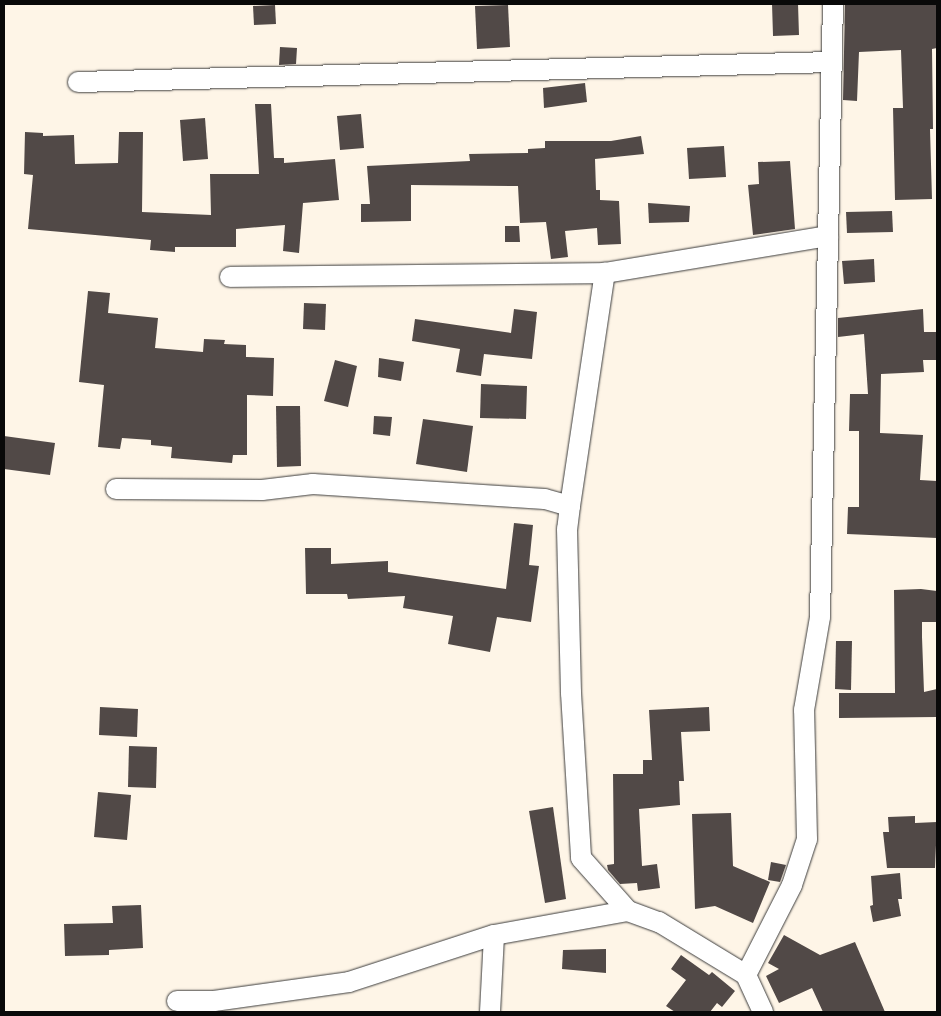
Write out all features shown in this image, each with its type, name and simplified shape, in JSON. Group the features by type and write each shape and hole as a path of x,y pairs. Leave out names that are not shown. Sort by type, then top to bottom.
{"street":[{"path":"746,975 792,885 808,839 804,710 820,617 833,4"},
{"path":"78,82 832,62"},
{"path":"230,277 605,273 828,236"},
{"path":"605,273 568,529 572,693 580,858 628,911 660,922 746,975 763,1012"},
{"path":"116,489 262,490 313,484 545,499 570,506"},
{"path":"177,1001 214,1002 349,982 494,935 628,911"},
{"path":"490,1012 494,935"}],"building":[{"path":"772,4 798,4 799,35 773,36"},
{"path":"845,4 936,4 937,48 932,49 933,129 930,129 932,199 895,200 893,108 903,108 901,50 859,52 857,101 843,100"},
{"path":"275,5 276,24 254,25 253,6"},
{"path":"508,5 510,47 477,49 475,6"},
{"path":"280,47 297,48 296,64 279,65"},
{"path":"585,83 587,102 544,108 543,88"},
{"path":"255,104 271,104 274,158 284,158 284,163 335,159 339,200 303,203 299,253 283,251 285,225 236,229 236,247 175,247 175,252 150,250 151,240 28,229 33,175 24,174 25,132 43,133 43,136 74,135 75,164 118,163 119,132 143,132 142,212 211,215 210,174 259,174"},
{"path":"361,114 364,148 340,150 337,116"},
{"path":"205,118 208,159 183,161 180,120"},
{"path":"641,136 644,154 595,159 596,190 600,190 600,200 619,201 621,244 598,245 597,228 565,231 568,257 551,259 546,222 520,223 518,186 411,185 411,221 361,222 361,204 370,204 367,166 470,161 469,154 528,153 528,149 545,148 545,141 611,141"},
{"path":"724,146 726,177 689,179 687,148"},
{"path":"790,161 795,229 753,235 748,185 759,184 758,162"},
{"path":"648,203 690,206 689,222 649,223"},
{"path":"892,211 893,232 847,233 846,212"},
{"path":"505,226 519,226 520,242 505,242"},
{"path":"874,259 875,282 844,284 842,261"},
{"path":"88,291 110,293 108,313 158,318 155,348 203,352 204,339 225,340 224,344 246,345 246,357 274,358 273,396 247,395 247,455 233,455 232,463 171,458 172,447 151,445 151,440 122,438 120,449 98,447 104,385 79,382"},
{"path":"304,303 326,304 325,330 303,329"},
{"path":"514,309 537,312 532,359 484,354 481,376 456,372 460,349 412,341 415,319 511,333"},
{"path":"923,309 924,332 937,332 937,360 923,360 924,372 881,374 880,433 923,435 920,480 937,481 937,538 847,534 848,507 859,507 859,431 849,431 850,394 868,394 864,334 838,337 838,318"},
{"path":"379,358 404,362 401,381 378,377"},
{"path":"335,360 357,366 348,407 324,401"},
{"path":"481,384 527,386 526,419 480,418"},
{"path":"276,406 300,406 301,466 277,467"},
{"path":"374,416 392,417 390,436 373,434"},
{"path":"423,419 473,426 467,472 416,464"},
{"path":"4,436 55,443 50,475 4,469"},
{"path":"514,523 533,525 529,565 539,566 531,622 497,617 490,652 448,644 453,616 403,608 405,596 348,599 347,594 306,594 305,548 331,548 331,564 388,561 388,572 506,589"},
{"path":"921,589 937,591 937,622 922,622 922,637 924,692 937,689 937,717 839,718 839,693 895,693 894,590"},
{"path":"836,641 852,641 851,690 835,689"},
{"path":"100,707 138,709 137,737 99,735"},
{"path":"709,707 710,731 681,732 684,781 679,781 680,805 639,809 642,866 657,864 660,888 638,891 637,883 620,884 608,870 607,865 614,864 613,774 643,774 643,760 652,760 649,710"},
{"path":"129,746 157,747 156,788 128,787"},
{"path":"98,792 131,795 127,840 94,837"},
{"path":"553,807 566,899 545,903 529,811"},
{"path":"731,813 733,866 770,882 753,923 715,906 695,909 692,814"},
{"path":"915,816 915,823 937,822 935,868 887,868 883,832 889,832 888,817"},
{"path":"771,862 786,865 780,882 768,880"},
{"path":"900,873 902,899 898,899 901,916 873,922 870,906 873,905 871,876"},
{"path":"141,905 143,948 109,950 109,955 65,956 64,924 113,923 112,906"},
{"path":"784,935 820,955 855,942 885,1012 823,1012 812,988 779,1003 766,976 779,969 768,963"},
{"path":"606,949 606,973 562,969 563,950"},
{"path":"681,955 709,975 712,972 735,991 722,1007 717,1003 710,1012 675,1012 666,1006 686,980 671,969"}]}
